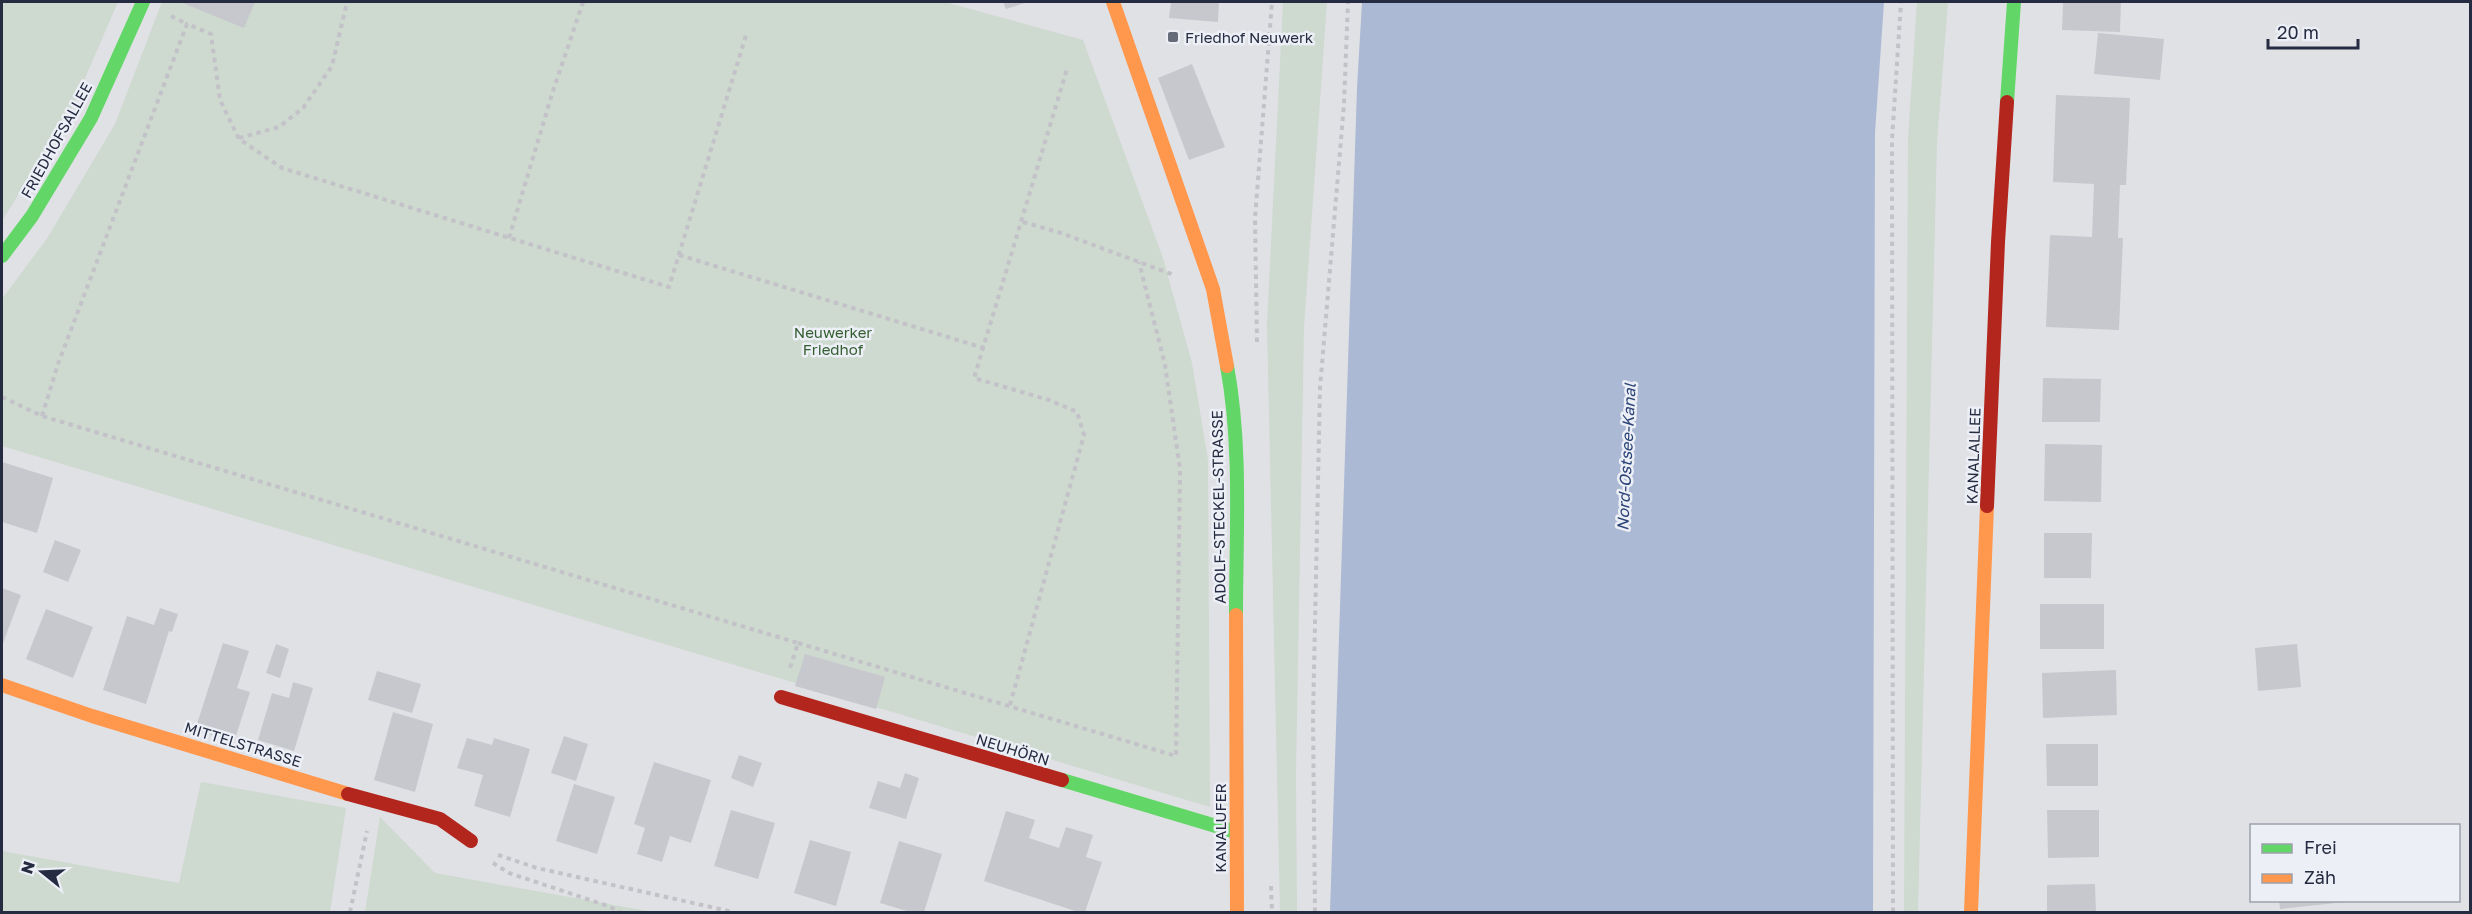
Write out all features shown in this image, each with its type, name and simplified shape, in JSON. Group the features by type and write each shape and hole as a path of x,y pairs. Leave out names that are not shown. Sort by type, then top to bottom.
{"street":[{"name":"FRIEDHOFSALLEE","path":"2,256 32,216 91,118 143,2"},
{"name":"ADOLF-STECKEL-STRASSE","path":"1113,2 1213,289 1233,397 1236,445 1236,742"},
{"name":"KANALALLEE","path":"1971,912 1998,242 2014,2"},
{"name":"MITTELSTRASSE","path":"2,685 92,716 369,800 440,819 471,841"},
{"name":"NEUHÖRN","path":"782,697 1236,832"},
{"name":"KANALUFER","path":"1236,742 1237,912"}],"path":[{"path":"239,139 279,127 303,108 332,66 347,2"},
{"path":"509,238 552,94 583,2"},
{"path":"1316,912 1312,718 1320,388 1344,104 1348,2"},
{"path":"1893,912 1892,140 1900,2"},
{"path":"42,416 58,364 187,24 211,34 220,100 239,139 282,168 669,287 747,32"},
{"path":"1010,705 1084,435 1077,412 1049,400 974,378 1023,222 1067,69"},
{"path":"1023,222 1061,233 1213,289 1256,286"},
{"path":"679,255 984,348"},
{"path":"2,397 42,416 1176,756 1180,469 1165,365 1139,262"},
{"path":"782,697 798,643"},
{"path":"350,912 366,835 369,800"},
{"path":"471,841 488,860 509,873 620,912"},
{"path":"471,841 488,852 537,868 733,912"}],"green space":[{"path":"2,2 118,2 73,106 2,221"},
{"name":"Neuwerker Friedhof","path":"162,2 945,2 1083,40 1163,258 1192,363 1208,460 1210,807 2,446 2,299 48,237 115,124"},
{"path":"1283,2 1327,2 1304,327 1296,773 1297,912 1280,912 1267,324"},
{"path":"1917,2 1948,2 1937,142 1918,912 1904,912 1908,139"},
{"path":"201,782 346,808 330,912 2,912 2,851 179,883"},
{"path":"380,817 435,873 653,912 365,912"}],"water":[{"name":"Nord-Ostsee-Kanal","path":"1362,2 1884,2 1875,133 1873,912 1330,912 1357,88"}],"building":[{"path":"180,2 255,2 244,28"},
{"path":"1003,2 1028,2 1006,9"},
{"path":"1171,2 1219,2 1218,22 1169,18"},
{"path":"2063,2 2121,2 2120,32 2062,30"},
{"path":"2098,33 2164,39 2160,80 2094,74"},
{"path":"1192,64 1225,147 1189,160 1158,78"},
{"path":"2056,95 2130,98 2126,185 2120,185 2118,238 2123,238 2119,330 2046,327 2050,235 2092,237 2094,184 2053,182"},
{"path":"2043,378 2101,379 2100,422 2042,422"},
{"path":"2045,444 2102,445 2101,502 2044,501"},
{"path":"2,462 53,478 37,533 2,522"},
{"path":"2044,533 2092,533 2091,578 2044,578"},
{"path":"55,540 81,550 68,582 43,572"},
{"path":"2,588 21,595 2,646"},
{"path":"2040,604 2104,604 2104,649 2040,649"},
{"path":"160,608 178,614 172,632 169,631 146,704 103,690 127,616 154,625"},
{"path":"46,609 93,627 73,678 26,659"},
{"path":"223,643 249,651 237,688 250,692 234,742 195,730"},
{"path":"276,644 289,649 280,678 266,673"},
{"path":"2297,644 2301,687 2258,691 2255,648"},
{"path":"805,654 885,677 876,709 795,686"},
{"path":"2116,670 2117,715 2043,718 2042,673"},
{"path":"377,671 421,684 412,713 368,700"},
{"path":"293,682 313,688 294,751 258,740 272,693 289,698"},
{"path":"393,712 433,724 415,792 374,780"},
{"path":"564,736 588,744 576,781 551,773"},
{"path":"467,738 492,745 494,738 530,749 510,817 474,806 483,775 457,768"},
{"path":"2046,744 2098,744 2098,786 2047,786"},
{"path":"739,755 762,763 753,787 731,778"},
{"path":"654,762 711,780 691,843 670,836 662,862 637,854 645,828 634,824"},
{"path":"905,773 919,778 906,819 869,808 878,781 900,788"},
{"path":"574,784 615,797 597,854 556,841"},
{"path":"731,810 775,823 758,879 714,866"},
{"path":"2047,810 2099,810 2099,857 2048,858"},
{"path":"1006,811 1035,820 1029,838 1059,848 1066,827 1093,835 1086,857 1102,862 1085,912 1078,912 984,881"},
{"path":"810,840 851,852 836,906 794,893"},
{"path":"899,841 942,854 924,912 910,912 880,903"},
{"path":"2095,884 2096,912 2047,912 2047,885"},
{"path":"2279,902 2346,902 2280,909"}],"traffic: fast":[{"path":"2,256 32,216 91,118 143,2"},
{"path":"2007,102 2014,2"},
{"path":"1227,366 1235,428 1236,615"},
{"path":"1062,780 1236,832"}],"traffic: slow":[{"path":"1113,2 1213,289 1227,366"},
{"path":"1971,912 1987,506"},
{"path":"1236,615 1237,912"},
{"path":"2,685 92,716 348,794"}],"traffic: jam":[{"path":"1987,506 1998,242 2007,102"},
{"path":"781,697 1062,780"},
{"path":"348,794 440,819 471,841"}],"place":[{"name":"Friedhof Neuwerk","path":"1173,37"}]}
